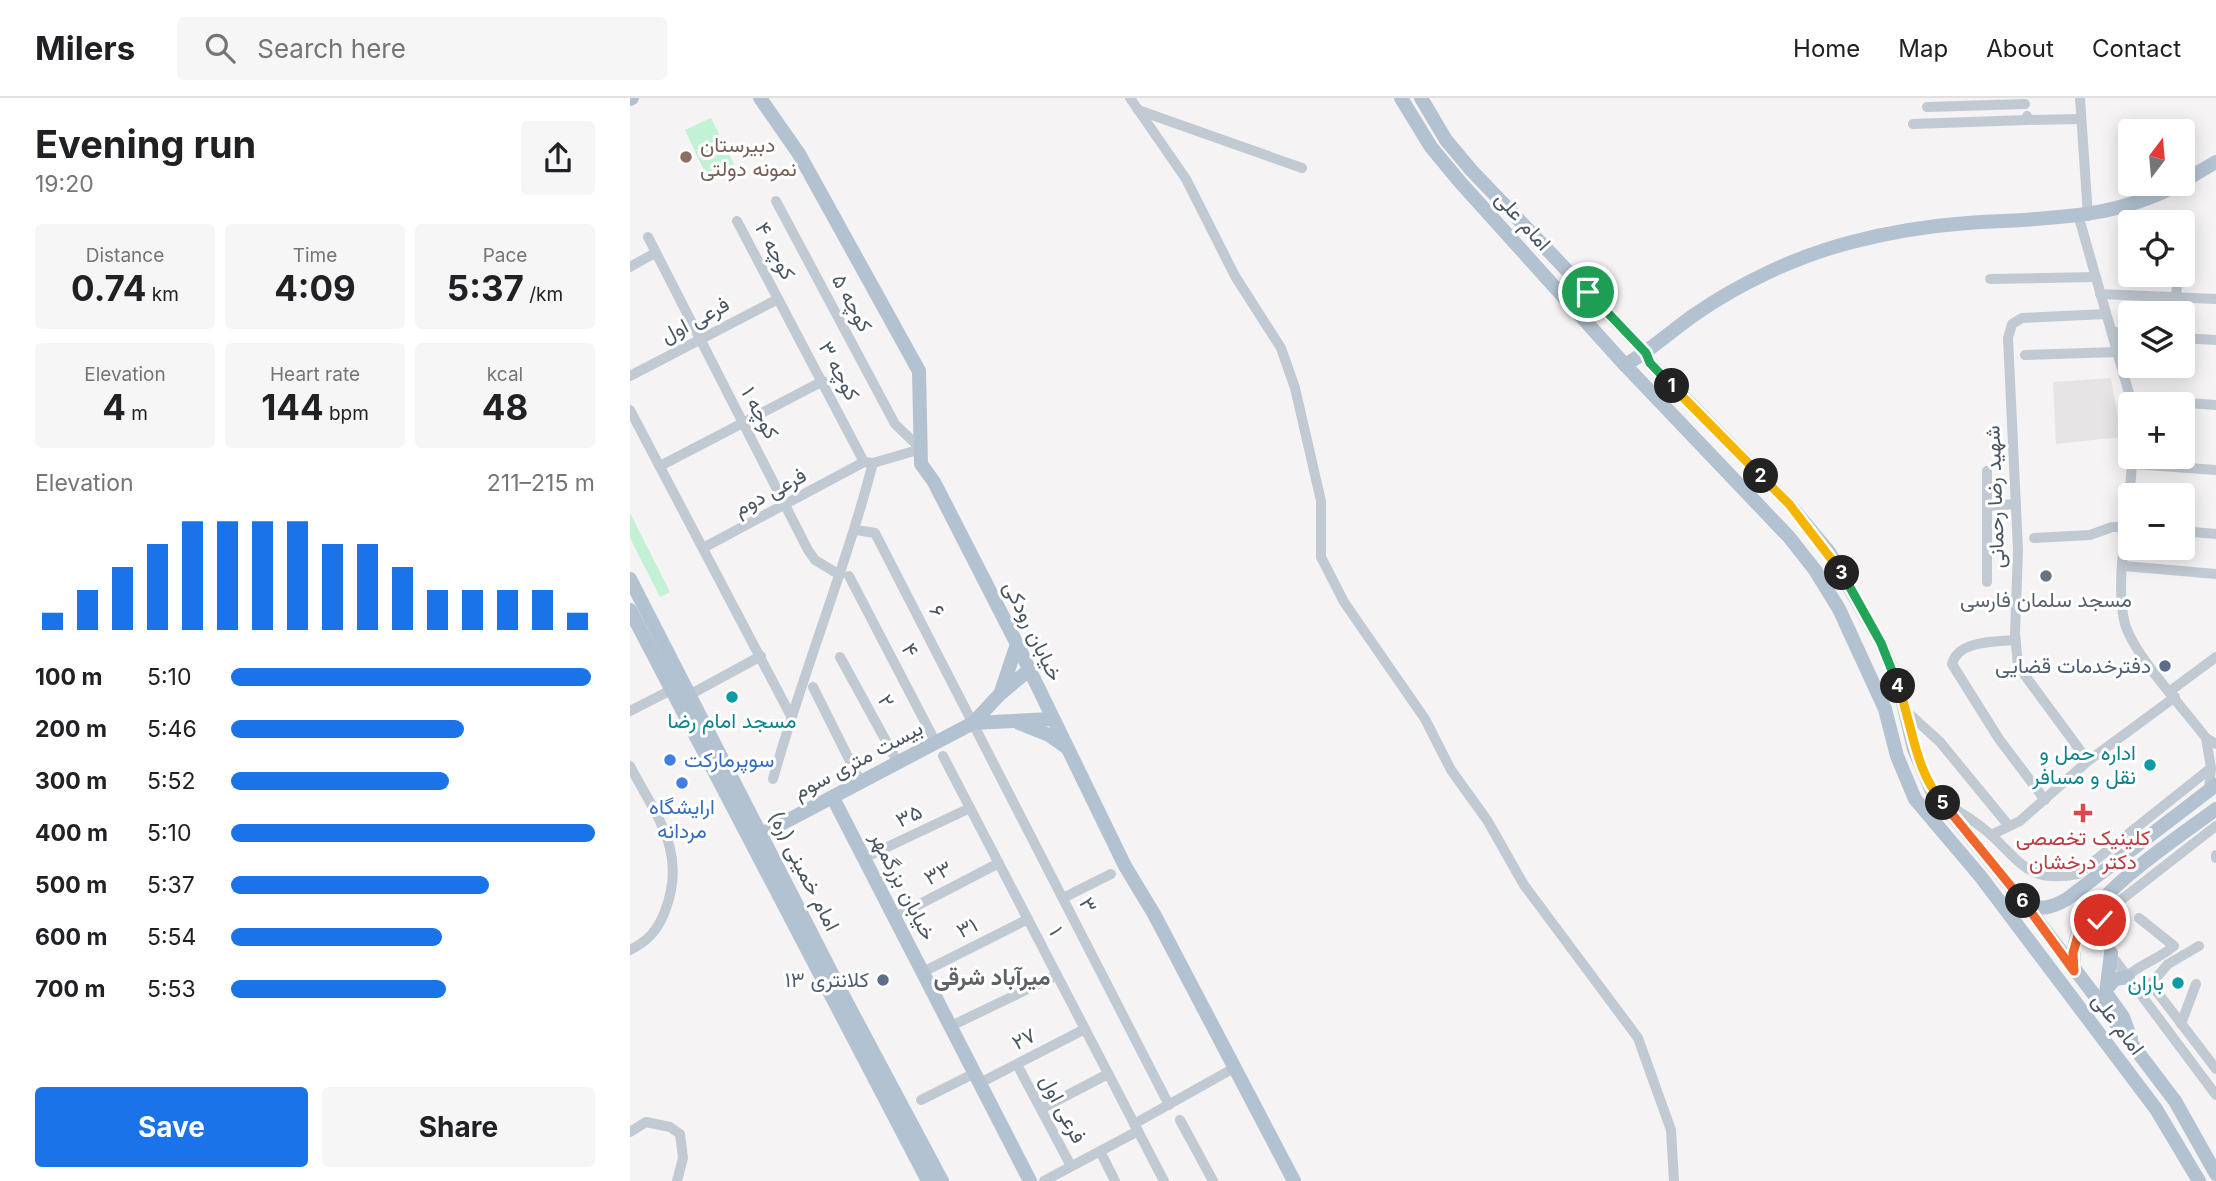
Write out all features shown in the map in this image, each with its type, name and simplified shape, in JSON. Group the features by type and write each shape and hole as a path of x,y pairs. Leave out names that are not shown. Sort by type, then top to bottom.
{"main road":[{"name":"خیابان رودکی","path":"760,98 799,154 919,371 921,464 934,482 1017,644 1125,866 1154,914 1294,1181"},
{"name":"امام علی","path":"1401,98 1433,150 1625,365 1788,537 1815,570 1839,609 1885,709 1897,756 1915,799 1981,877 2156,1109 2199,1181"},
{"name":"امام علی","path":"1421,98 1446,140 1472,172 1646,353 1650,363 1789,504 1829,552 1881,643 1905,709 1914,749 1931,789 2022,900 2175,1101 2216,1174"},
{"path":"1433,150 1446,140"},
{"path":"2195,175 2216,162"},
{"path":"1625,365 1646,353 1694,315 1744,285 1789,264 1850,242 1915,228 2083,217 2144,196"},
{"name":"امام خمینی (ره)","path":"630,579 942,1181"},
{"name":"امام خمینی (ره)","path":"630,610 928,1181"},
{"path":"1000,694 1017,644"},
{"name":"بیست متری سوم","path":"762,834 898,763 939,749 973,723 1000,694 1028,670"},
{"name":"بیست متری سوم","path":"973,723 1052,719"},
{"path":"1014,722 1036,729 1067,748"},
{"path":"2022,900 2033,907 2056,905 2213,787"},
{"path":"1915,799 1931,789"},
{"name":"خیابان بزرگمهر","path":"833,798 1030,1181"},
{"path":"2074,971 2073,953 2086,919 2158,853 2215,810"},
{"path":"2148,837 2158,853"},
{"path":"2111,953 2107,990 2123,1017 2135,1050"},
{"path":"2107,990 2115,979 2127,976"}],"street":[{"path":"1129,98 1186,179 1235,276 1281,348 1295,388 1321,501 1321,557 1345,602 1425,719 1451,770 1487,820 1524,885 1638,1038 1671,1130 1674,1181"},
{"path":"2025,355 2118,352 2094,277 2083,217 2080,98"},
{"path":"1927,107 2025,101 2028,120"},
{"path":"1138,110 1302,168"},
{"path":"1913,124 2080,119"},
{"name":"کوچه ۵","path":"776,201 895,424 921,449"},
{"name":"کوچه ۴","path":"737,221 778,299"},
{"name":"کوچه ۱","path":"648,237 698,340 808,550 816,560 845,575"},
{"path":"630,267 655,253"},
{"path":"1990,279 2094,277"},
{"path":"2176,296 2177,287"},
{"path":"2100,294 2216,299"},
{"name":"فرعی اول","path":"630,376 778,299"},
{"name":"کوچه ۳","path":"778,299 868,463"},
{"name":"شهید رضا رحمانی","path":"2088,761 2018,666 2015,639 2016,504 2008,338 2012,324 2022,318 2106,314"},
{"path":"2113,332 2118,332"},
{"path":"2195,339 2216,340"},
{"path":"660,466 823,381"},
{"path":"2195,404 2216,405"},
{"path":"631,413 791,716"},
{"name":"فرعی دوم","path":"703,548 854,469 921,449"},
{"path":"774,779 791,716 845,575 868,463"},
{"path":"2195,468 2216,470"},
{"path":"1987,471 1987,582"},
{"path":"1987,506 2016,504"},
{"path":"2034,538 2090,535 2118,527"},
{"name":"۶","path":"856,530 874,533 973,723"},
{"path":"2195,532 2216,534"},
{"path":"2125,560 2126,626 2141,653 2211,741 2213,787"},
{"path":"2124,566 2216,573"},
{"name":"۴","path":"845,575 939,749"},
{"path":"2015,639 1964,648 1954,657 1952,664 1999,739 2045,800"},
{"path":"691,694 761,656"},
{"name":"۲","path":"841,657 898,763"},
{"path":"1991,835 2009,826 2045,800 2088,761 2216,657"},
{"path":"813,687 861,783"},
{"path":"630,711 671,690"},
{"path":"1905,709 1940,742 2009,826"},
{"name":"۳","path":"973,723 1169,1105"},
{"name":"۱","path":"939,749 1136,1128"},
{"path":"630,766 666,834 675,866 673,887 659,928 644,943 630,950"},
{"path":"1943,803 1991,835 2018,864 2034,873 2047,877 2078,874 2211,768"},
{"name":"۳۵","path":"864,858 970,808"},
{"path":"2216,826 2121,900 2102,902 2100,930 2111,953 2127,976 2216,1095"},
{"name":"۳۳","path":"895,917 999,863"},
{"path":"1063,898 1111,874"},
{"path":"2127,976 2141,964 2154,962 2174,946 2139,918"},
{"name":"۳۱","path":"923,972 1028,919"},
{"path":"2199,946 2168,964 2151,984 2216,1070 2205,1079"},
{"path":"951,1026 1057,975"},
{"path":"2181,1024 2196,984"},
{"name":"۲۷","path":"921,1100 978,1078 1085,1029"},
{"path":"1044,1181 1234,1068"},
{"name":"فرعی اول","path":"1020,1070 1071,1166"},
{"path":"1041,1109 1108,1074"},
{"path":"1180,1120 1213,1181"},
{"path":"630,1132 646,1122 670,1127 680,1134 685,1181"},
{"path":"1136,1128 1164,1181"},
{"path":"1103,1157 1115,1181"},
{"path":"677,1181 682,1158"}],"shaded area":[{"path":"2111,378 2118,419 2118,437 2056,444 2053,382"}],"green space":[{"path":"711,118 734,164 707,177 685,130"},
{"path":"630,513 670,592 660,597 630,538"}],"place":[{"name":"دبیرستان نمونه دولتی","path":"686,157"},
{"name":"مسجد سلمان فارسی","path":"2046,576"},
{"name":"دفترخدمات قضایی","path":"2165,666"},
{"name":"مسجد امام رضا","path":"732,697"},
{"name":"سوپرمارکت","path":"670,760"},
{"name":"اداره حمل و نقل و مسافر","path":"2150,765"},
{"name":"ارایشگاه مردانه","path":"682,783"},
{"name":"کلینیک تخصصی دکتر درخشان","path":"2083,813"},
{"name":"کلانتری ۱۳","path":"883,980"},
{"name":"باران","path":"2178,983"}],"district":[{"name":"میرآباد شرقی","path":"992,977"}],"route":[{"path":"1588,292 1646,353 1650,363 1789,504 1829,552 1857,596 1881,643 1900,690 1914,749 1931,789 2022,900 2074,971 2073,953 2078,935 2086,919 2102,902 2100,920"}]}
